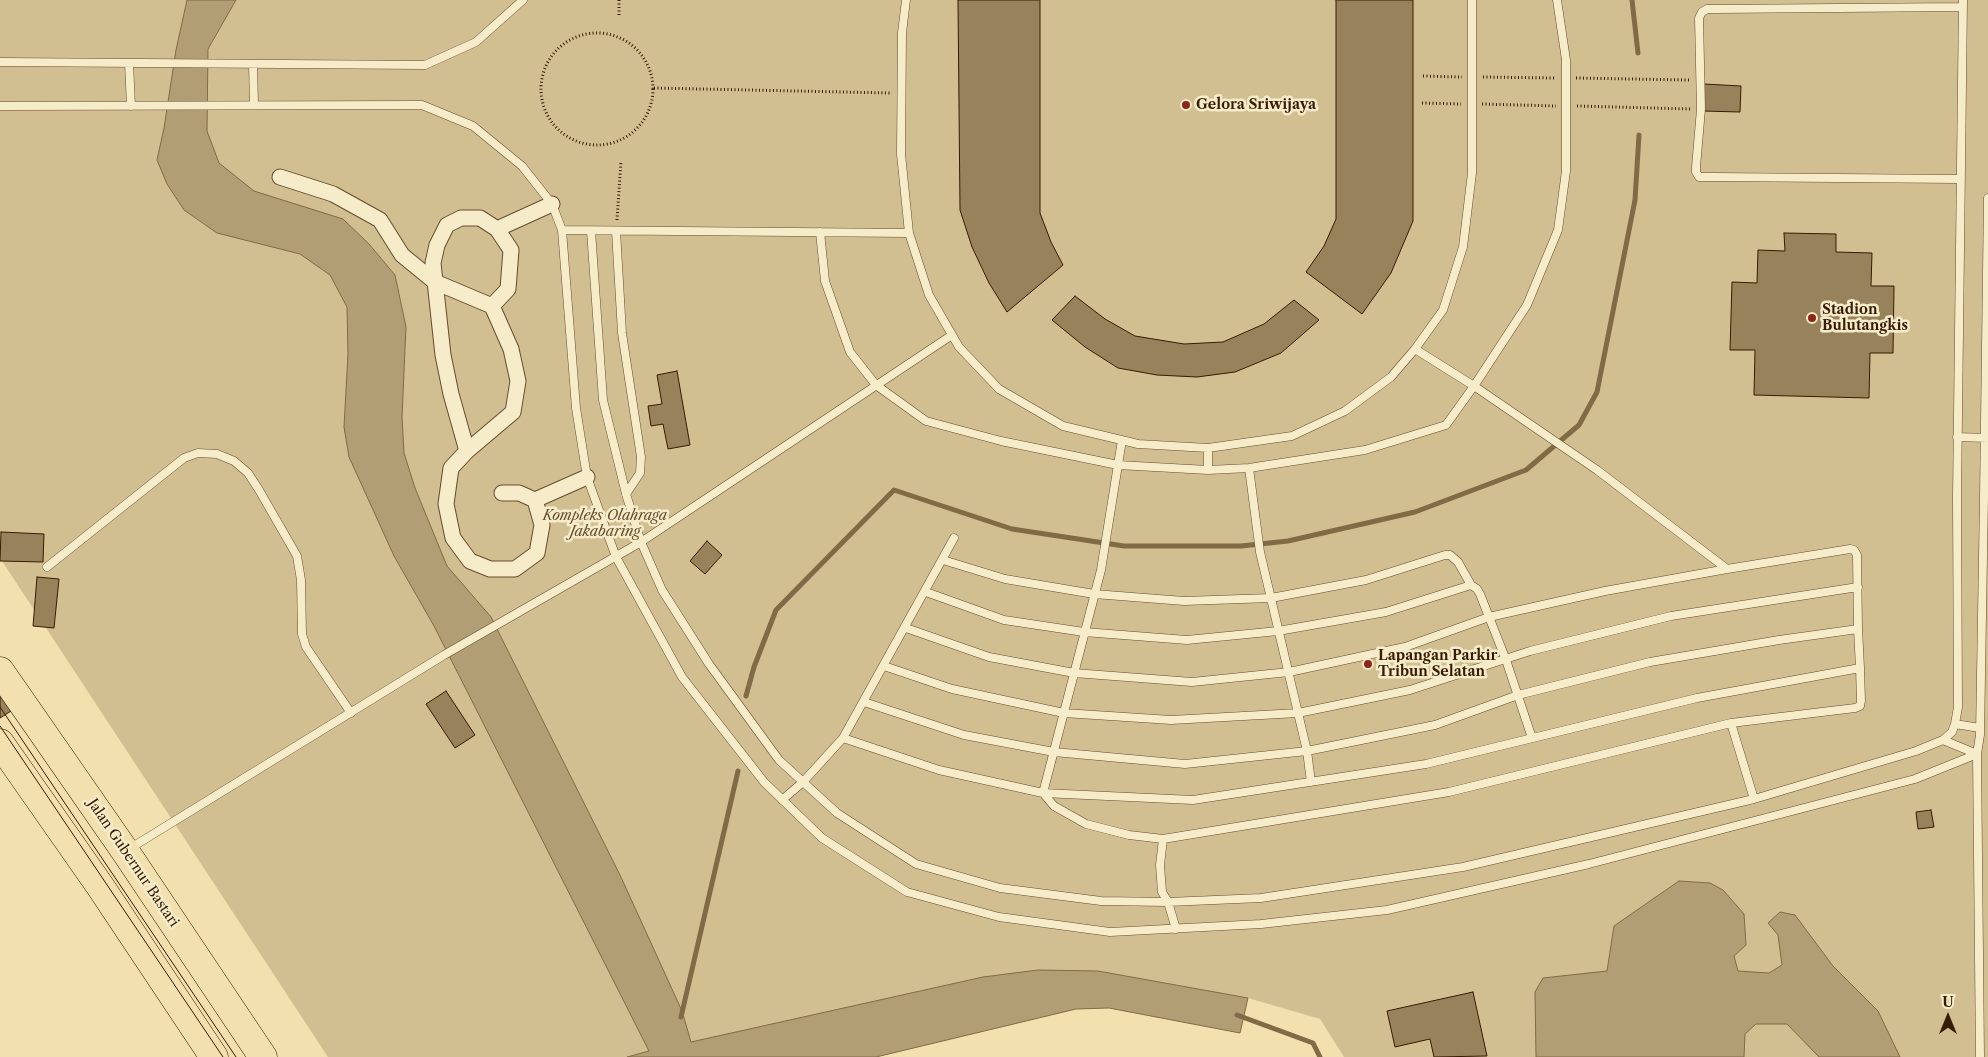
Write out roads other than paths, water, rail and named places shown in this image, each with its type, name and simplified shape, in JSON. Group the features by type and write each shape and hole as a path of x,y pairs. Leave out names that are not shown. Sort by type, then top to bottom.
{"highway":[{"name":"Jalan Gubernur Bastari","path":"0,671 125,851 263,1057"},
{"path":"0,743 100,886 214,1057"}],"street":[{"path":"280,177 333,194 380,220 402,255 435,282 492,306 511,349 518,381 513,412 467,451 451,468 446,504 453,538 470,561 490,569 516,569 537,553 542,525 534,500 519,493 502,493"},
{"path":"497,229 552,204"},
{"path":"467,451 451,394 443,355 433,263 438,245 447,225 460,218 480,218 497,229 511,250 508,289 492,306"},
{"path":"534,500 587,477"}],"lane":[{"path":"0,62 425,65 476,42 523,0"},
{"path":"906,0 902,33 901,154 909,233 929,295 959,347 999,390 1063,426 1138,444 1208,448 1292,436 1345,411 1391,377 1415,349 1443,310 1463,247 1472,172 1472,0"},
{"path":"820,232 825,281 850,352 876,385 926,422 1001,441 1118,465 1208,470 1249,468 1365,450 1446,425 1527,305 1558,230 1566,171 1567,131 1566,60 1557,0"},
{"path":"591,231 603,400 626,494 641,542 662,590 708,664 779,760 837,812 916,864 1000,888 1101,901 1168,902 1261,898 1463,868 1754,799 1916,751 1943,740 1952,732 1956,724 1958,707 1958,437 1963,4 1707,9 1702,12 1699,18 1701,109 1696,168 1699,176 1960,179"},
{"path":"129,63 130,106"},
{"path":"253,64 254,105"},
{"path":"0,106 422,105 473,126 522,166 552,204 562,230 576,408 587,477 616,556 682,677 764,782 822,838 907,892 999,917 1110,932 1261,924 1387,910 1589,864 1915,779 1977,754"},
{"path":"1980,1057 1984,968 1977,754 1980,728 1986,438 1988,198"},
{"path":"562,230 909,233"},
{"path":"616,231 622,333 641,457 640,473 626,494"},
{"path":"125,851 444,655 641,542 952,334"},
{"path":"1415,349 1474,386 1597,470 1727,569"},
{"path":"1958,437 1986,438"},
{"path":"1043,793 1100,570 1122,440"},
{"path":"1208,448 1208,470"},
{"path":"47,567 184,458 198,453 216,454 234,461 248,473 297,556 301,580 302,634 306,647 352,713"},
{"path":"1249,468 1260,552 1307,751 1311,782"},
{"path":"782,800 803,782 844,738 954,538"},
{"path":"906,628 989,657 1074,673 1192,682 1289,672 1405,647 1489,617 1605,591 1850,549 1854,550 1857,555 1861,701 1860,706 1855,708 1731,723 1449,792 1163,839 1129,836 1086,824 1054,806 1043,793"},
{"path":"943,560 1005,579 1094,594 1184,601 1271,598 1366,580 1450,555 1458,562 1471,585 1480,594 1506,660 1532,738"},
{"path":"926,592 1004,620 1084,632 1187,640 1278,631 1386,612 1471,585"},
{"path":"884,666 952,688 1064,713 1171,720 1298,713 1410,690 1530,651 1671,616 1858,587"},
{"path":"864,702 964,735 1054,752 1185,764 1307,751 1435,725 1518,695 1650,662 1779,640 1858,629"},
{"path":"844,738 939,770 1043,793 1193,800 1426,764 1697,698 1860,668"},
{"path":"1731,723 1754,799"},
{"path":"1956,724 1980,728"},
{"path":"1943,740 1977,754"},
{"path":"1163,839 1160,865 1162,892 1168,902 1176,929"}],"waterway":[{"path":"1632,0 1638,53"},
{"path":"746,696 754,667 776,610 894,490 1012,529 1124,546 1241,546 1288,541 1415,512 1526,470 1579,425 1597,392 1635,200 1639,135"},
{"path":"681,1017 738,771"},
{"path":"1237,1015 1313,1043 1320,1057"}],"tram line":[{"path":"0,707 236,1057"},
{"path":"0,726 223,1057"}],"place":[{"name":"Gelora Sriwijaya","path":"1186,105"},
{"name":"Stadion Bulutangkis","path":"1812,318"},
{"name":"Lapangan Parkir Tribun Selatan","path":"1368,664"}],"park label":[{"name":"Kompleks Olahraga Jakabaring","path":"605,524"}]}
